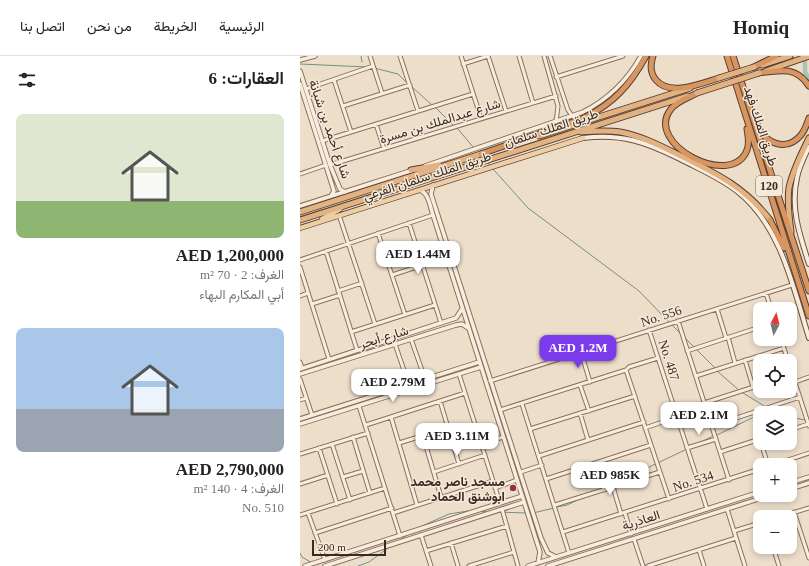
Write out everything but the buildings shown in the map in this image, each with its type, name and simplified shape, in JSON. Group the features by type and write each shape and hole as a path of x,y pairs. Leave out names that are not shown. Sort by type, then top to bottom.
{"highway":[{"path":"481,154 584,118 596,112 611,102 625,88 632,80 646,56"},
{"path":"653,56 651,71 662,86 680,88 719,78"},
{"name":"طريق الملك فهد","path":"727,56 777,210 789,256 809,316"},
{"name":"طريق الملك فهد","path":"733,56 809,291"},
{"path":"754,67 776,56"},
{"name":"طريق الملك سلمان","path":"300,212 790,56"},
{"name":"طريق الملك سلمان","path":"300,220 809,56"},
{"path":"759,73 777,70 791,72 798,74 809,86"},
{"path":"697,93 675,105 670,110 665,122 669,137 677,147 695,158 719,166 729,166 738,162 748,150 749,143 746,118"},
{"path":"750,110 764,136 777,144 787,144 796,139 803,131 809,118"},
{"path":"568,134 606,131 619,132 645,139 706,169 733,184 760,206 770,220 789,256"},
{"path":"792,238 789,214 790,187 803,150 809,138"},
{"path":"411,170 463,160"}],"main road":[{"path":"583,138 609,136 637,140 701,170 732,187 748,200 763,218 774,236 783,256 809,338"},
{"name":"طريق الملك سلمان الفرعي","path":"300,228 583,138"},
{"path":"809,146 796,179 794,196 795,214 799,234 809,264"},
{"path":"311,224 348,205"}],"street":[{"path":"300,60 315,56"},
{"path":"370,56 382,93"},
{"path":"406,56 401,57 418,111"},
{"path":"460,56 481,118"},
{"path":"463,64 488,56 506,111"},
{"path":"519,56 533,103"},
{"path":"544,56 558,106 556,122"},
{"path":"550,56 556,78 568,110 573,117"},
{"path":"556,78 623,56"},
{"name":"طريق الملك سلمان الفرعي","path":"300,206 573,117 594,107 613,93 625,80 641,56"},
{"path":"306,89 373,66"},
{"name":"شارع أحمد بن شبانة","path":"300,71 328,165 334,191 331,196"},
{"path":"334,80 351,132"},
{"name":"شارع أحمد بن شبانة","path":"300,84 328,165 340,189 345,192"},
{"path":"343,106 410,85"},
{"path":"322,141 473,94"},
{"name":"شارع عبدالملك بن مسرة","path":"300,172 384,149 556,96"},
{"path":"376,124 384,149"},
{"path":"433,185 429,195 433,215 470,332 477,363 518,480 522,503"},
{"path":"418,190 429,195 546,551 556,557"},
{"path":"340,215 375,324"},
{"path":"300,260 433,215"},
{"path":"409,223 441,323"},
{"path":"378,233 404,315"},
{"path":"326,251 357,350"},
{"path":"392,275 423,265"},
{"path":"300,267 329,359"},
{"path":"338,291 362,283"},
{"name":"No. 556","path":"490,381 792,285"},
{"path":"300,296 308,293"},
{"path":"766,294 769,302"},
{"path":"312,304 340,295"},
{"path":"351,332 435,305"},
{"name":"شارع أبحر","path":"301,368 452,319 459,316 462,309"},
{"path":"717,309 736,363"},
{"path":"452,319 457,320 456,325 462,324 467,327 470,332"},
{"path":"678,321 729,480"},
{"name":"شارع أبحر","path":"300,374 456,325"},
{"path":"687,351 753,329"},
{"name":"No. 487","path":"649,330 707,509"},
{"path":"411,339 425,379"},
{"path":"395,344 409,385"},
{"path":"696,376 784,348 786,354"},
{"path":"581,352 590,382"},
{"path":"500,410 590,382 658,358"},
{"path":"704,403 753,387 745,360"},
{"path":"300,362 301,368"},
{"path":"300,419 477,363"},
{"path":"300,424 479,368"},
{"path":"626,370 669,499"},
{"path":"459,374 500,503"},
{"path":"797,381 809,377"},
{"path":"300,379 312,415"},
{"path":"580,385 589,411"},
{"path":"797,388 809,425 797,428"},
{"path":"366,425 465,393"},
{"path":"530,429 635,396"},
{"path":"777,406 800,397"},
{"path":"300,400 306,398"},
{"path":"358,401 392,508 400,542"},
{"path":"440,401 459,464"},
{"path":"522,404 569,553"},
{"path":"580,413 588,440"},
{"path":"712,426 753,414"},
{"path":"391,417 417,505"},
{"path":"645,428 677,417"},
{"path":"539,456 644,422"},
{"path":"399,443 448,428"},
{"path":"300,454 368,432"},
{"path":"423,436 441,497"},
{"path":"353,437 370,493"},
{"path":"481,444 504,437"},
{"path":"687,448 716,439"},
{"path":"720,452 753,441"},
{"path":"332,444 350,500"},
{"path":"546,479 651,445"},
{"path":"319,448 337,504"},
{"path":"794,458 809,453"},
{"path":"434,472 485,455"},
{"path":"510,456 515,455"},
{"path":"595,463 604,490"},
{"path":"521,472 542,465"},
{"path":"343,477 363,471"},
{"name":"No. 534","path":"563,532 753,471"},
{"path":"555,505 660,472"},
{"path":"300,484 328,475"},
{"path":"797,481 809,477"},
{"path":"495,488 518,480"},
{"path":"393,513 493,481"},
{"path":"797,487 809,483"},
{"path":"613,487 631,534"},
{"path":"300,515 385,488"},
{"name":"العاذرية","path":"528,566 753,494"},
{"path":"306,566 522,496"},
{"path":"518,498 522,500 522,503 529,516 540,552 538,563"},
{"name":"العاذرية","path":"548,566 556,565 753,501"},
{"path":"327,566 522,503"},
{"path":"724,504 745,566"},
{"path":"315,533 392,508"},
{"path":"797,511 809,508"},
{"path":"502,509 518,566"},
{"path":"308,513 324,560"},
{"path":"529,516 534,514"},
{"path":"797,521 809,558"},
{"path":"734,531 753,525"},
{"path":"426,551 507,526"},
{"path":"421,535 429,566"},
{"path":"648,566 736,538"},
{"path":"634,539 643,566"},
{"path":"451,543 458,566"},
{"path":"601,543 602,549"},
{"path":"699,550 704,566"},
{"path":"540,552 544,553 546,551"},
{"path":"469,566 514,552"},
{"path":"776,554 780,566"}],"waterway":[{"path":"361,56 362,62"},
{"path":"805,62 805,72 809,79"},
{"path":"300,64 367,67"},
{"path":"374,68 398,74 407,83"},
{"path":"411,86 432,105"},
{"path":"435,107 454,126"},
{"path":"457,128 474,148"},
{"path":"493,169 528,208 639,291 670,323"},
{"path":"672,325 681,334"},
{"path":"685,338 694,347"},
{"path":"696,349 715,368"},
{"path":"717,371 740,391"},
{"path":"743,393 764,406"},
{"path":"717,435 753,417"},
{"path":"797,418 805,420"},
{"path":"701,442 713,436"},
{"path":"605,488 687,449"},
{"path":"557,507 567,505 584,497"},
{"path":"529,514 554,508"},
{"path":"422,526 449,514 468,511"},
{"path":"480,511 488,512"},
{"path":"497,512 526,513"},
{"path":"399,541 407,535"},
{"path":"358,566 369,562 391,546"},
{"path":"300,553 302,557 312,563"}],"place":[{"name":"مسجد ناصر محمد ابوشنق الحماد","path":"513,488"}]}
